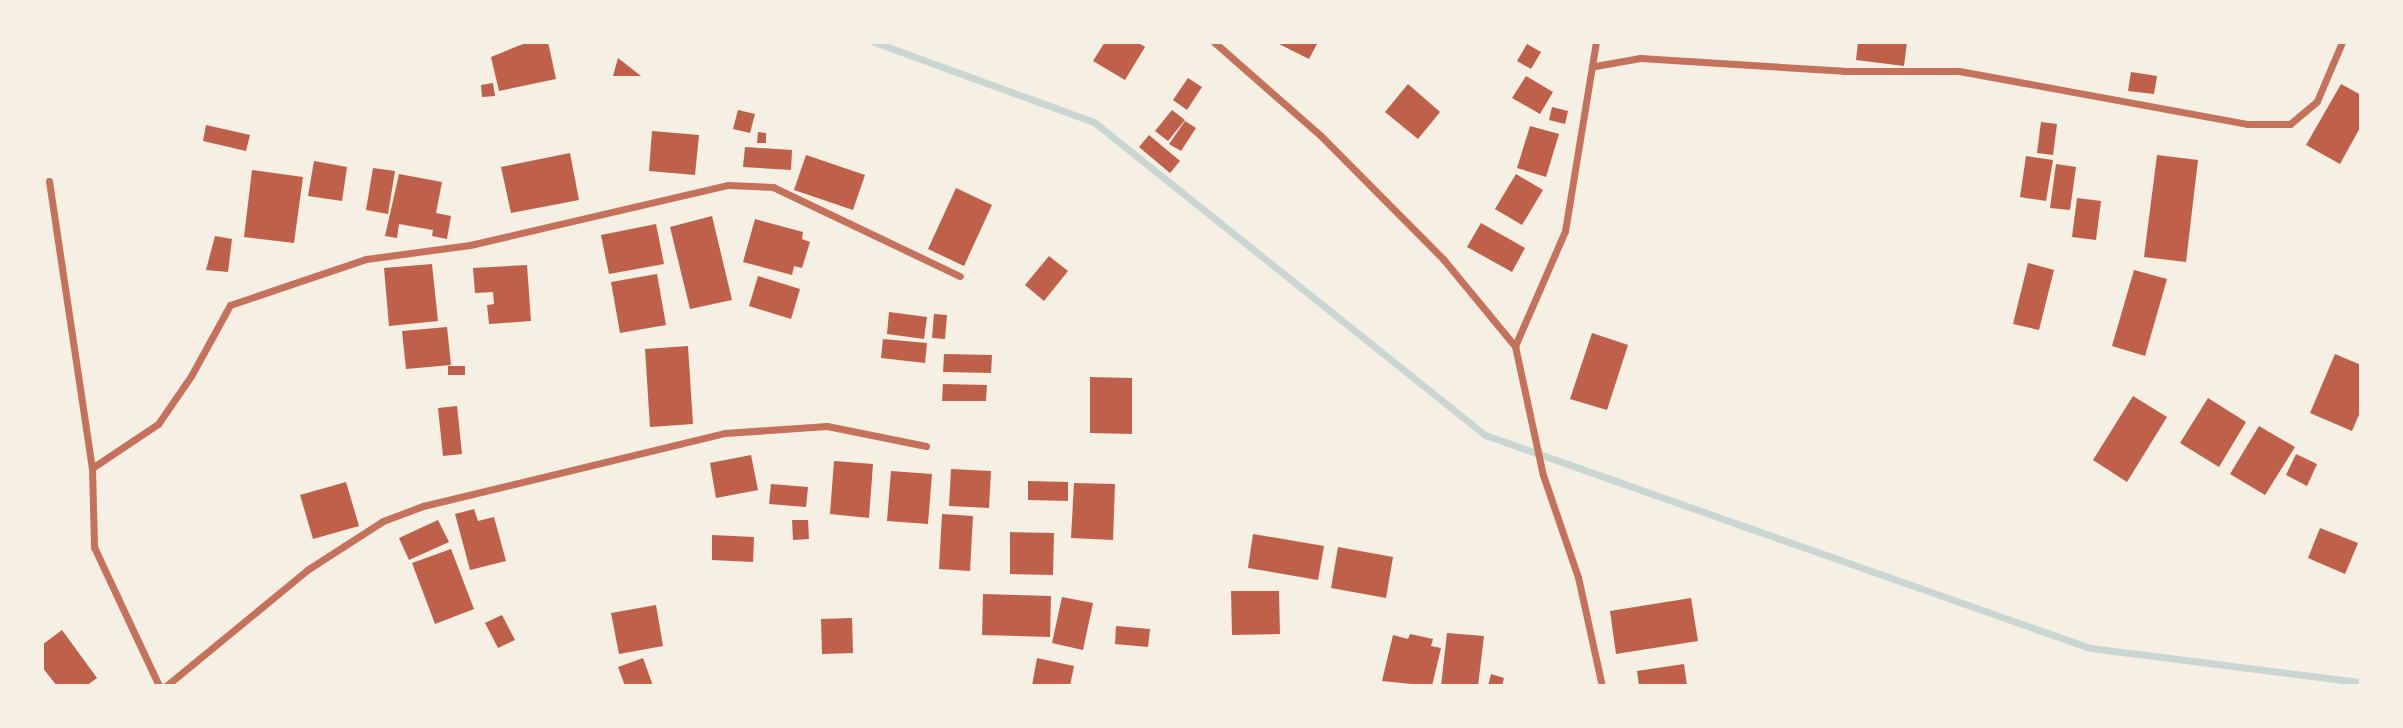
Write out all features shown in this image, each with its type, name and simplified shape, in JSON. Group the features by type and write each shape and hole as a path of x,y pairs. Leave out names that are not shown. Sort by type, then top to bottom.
{"street":[{"path":"1214,42 1321,136 1444,260 1516,346 1544,475 1578,577 1602,686"},
{"path":"1516,346 1565,232 1595,66 1596,42"},
{"path":"1595,66 1640,58 1844,71 1959,71 2248,124 2290,124 2317,101 2342,42"},
{"path":"48,181 92,468 94,547 159,686"},
{"path":"92,468 158,424 191,376 230,305 366,258 470,245 690,190 728,185 774,187 960,276"},
{"path":"166,686 307,570 383,520 423,506 725,433 827,426 926,446"}],"building":[{"path":"528,42 548,42 556,79 499,91 491,57"},
{"path":"1105,42 1137,42 1145,47 1125,80 1093,61"},
{"path":"1275,42 1318,42 1309,59"},
{"path":"1858,42 1907,42 1904,66 1856,60"},
{"path":"1527,44 1541,52 1531,69 1517,61"},
{"path":"618,58 641,76 613,76"},
{"path":"2131,72 2157,76 2154,94 2128,91"},
{"path":"1526,76 1553,92 1540,114 1512,98"},
{"path":"1188,78 1202,87 1187,110 1173,100"},
{"path":"493,83 495,96 482,97 481,85"},
{"path":"1408,84 1440,112 1418,139 1385,112"},
{"path":"2341,84 2361,95 2361,126 2340,164 2306,145"},
{"path":"1552,107 1568,111 1565,124 1549,120"},
{"path":"738,110 755,114 750,133 733,129"},
{"path":"1172,110 1185,120 1168,141 1155,131"},
{"path":"1185,121 1196,128 1181,151 1169,144"},
{"path":"2041,122 2057,124 2053,155 2037,153"},
{"path":"206,125 250,135 246,151 203,141"},
{"path":"1530,126 1559,134 1546,177 1517,168"},
{"path":"652,131 699,135 695,175 649,171"},
{"path":"758,132 766,133 766,143 757,143"},
{"path":"1149,135 1180,161 1170,173 1139,147"},
{"path":"745,147 792,150 791,170 743,167"},
{"path":"570,153 579,200 511,213 501,167"},
{"path":"806,155 865,175 853,210 794,190"},
{"path":"2157,155 2198,160 2186,262 2144,257"},
{"path":"2026,156 2053,160 2046,201 2020,197"},
{"path":"314,161 347,167 342,201 308,196"},
{"path":"2056,164 2076,167 2070,210 2050,208"},
{"path":"373,168 395,171 388,214 366,210"},
{"path":"252,170 303,177 294,243 244,237"},
{"path":"399,174 442,182 436,213 451,216 447,239 432,236 433,230 399,224 397,238 385,236"},
{"path":"1516,174 1543,190 1522,225 1495,209"},
{"path":"956,188 992,205 964,266 928,249"},
{"path":"2077,198 2101,201 2096,240 2072,237"},
{"path":"712,216 732,300 690,309 670,227"},
{"path":"755,219 803,232 802,239 810,242 802,268 794,266 792,275 743,262"},
{"path":"1481,223 1525,248 1512,272 1467,247"},
{"path":"656,224 664,264 609,274 601,235"},
{"path":"215,236 232,239 228,272 206,270"},
{"path":"1049,256 1068,271 1044,301 1025,285"},
{"path":"2028,263 2054,270 2039,330 2013,324"},
{"path":"432,264 438,321 389,326 384,268"},
{"path":"527,265 531,321 489,324 487,305 494,304 493,292 475,293 473,268"},
{"path":"2134,270 2167,279 2145,356 2112,346"},
{"path":"657,274 666,325 620,333 611,282"},
{"path":"758,276 800,289 791,319 749,306"},
{"path":"889,312 927,317 924,339 887,334"},
{"path":"934,314 947,315 945,339 932,338"},
{"path":"447,327 451,365 406,369 402,331"},
{"path":"1592,333 1628,345 1607,410 1570,399"},
{"path":"883,339 927,343 925,363 881,358"},
{"path":"688,346 693,424 650,427 645,349"},
{"path":"944,354 992,355 991,373 943,372"},
{"path":"2335,354 2361,365 2361,410 2352,431 2310,413"},
{"path":"448,366 465,366 465,375 448,375"},
{"path":"1090,377 1132,378 1132,434 1090,433"},
{"path":"943,384 987,385 986,401 942,401"},
{"path":"2133,396 2167,417 2127,482 2093,460"},
{"path":"2208,398 2246,422 2219,467 2180,443"},
{"path":"457,406 462,454 443,456 438,408"},
{"path":"2259,426 2295,447 2265,495 2230,474"},
{"path":"2296,454 2317,464 2307,486 2286,475"},
{"path":"751,455 758,490 716,498 710,463"},
{"path":"834,461 873,464 869,518 830,514"},
{"path":"951,469 991,471 989,508 949,506"},
{"path":"891,471 932,474 928,524 887,521"},
{"path":"1028,481 1068,482 1068,501 1028,500"},
{"path":"346,482 359,526 313,539 300,495"},
{"path":"1074,483 1115,484 1113,540 1071,538"},
{"path":"771,484 808,487 806,507 769,504"},
{"path":"474,509 478,521 494,517 506,561 470,570 455,514"},
{"path":"942,514 973,516 970,571 939,569"},
{"path":"438,520 449,542 409,560 399,538"},
{"path":"792,520 808,520 809,539 793,540"},
{"path":"2320,528 2358,543 2345,574 2308,558"},
{"path":"1010,532 1054,533 1053,575 1010,574"},
{"path":"1253,534 1324,546 1318,580 1248,568"},
{"path":"712,535 754,537 753,562 712,560"},
{"path":"1338,547 1393,557 1386,598 1331,588"},
{"path":"451,549 474,609 435,624 412,563"},
{"path":"1231,591 1279,591 1280,634 1232,635"},
{"path":"983,594 1051,596 1050,637 982,635"},
{"path":"1062,597 1093,603 1083,650 1052,643"},
{"path":"1691,598 1698,641 1616,654 1610,611"},
{"path":"656,605 663,646 619,654 611,613"},
{"path":"502,615 515,640 498,648 485,623"},
{"path":"852,618 853,653 822,654 821,619"},
{"path":"1116,626 1150,629 1148,647 1115,644"},
{"path":"62,630 97,678 86,686 57,686 42,667 42,645"},
{"path":"1447,633 1484,636 1478,686 1441,686"},
{"path":"1410,634 1433,639 1431,646 1441,648 1432,686 1382,681 1393,635 1408,639"},
{"path":"643,658 653,686 625,686 618,667"},
{"path":"1037,658 1074,666 1070,686 1032,686"},
{"path":"1684,664 1687,686 1639,686 1637,671"},
{"path":"1491,674 1504,678 1502,686 1488,686"}],"waterway":[{"path":"874,42 1094,122 1485,435 2090,648 2361,682"}]}
